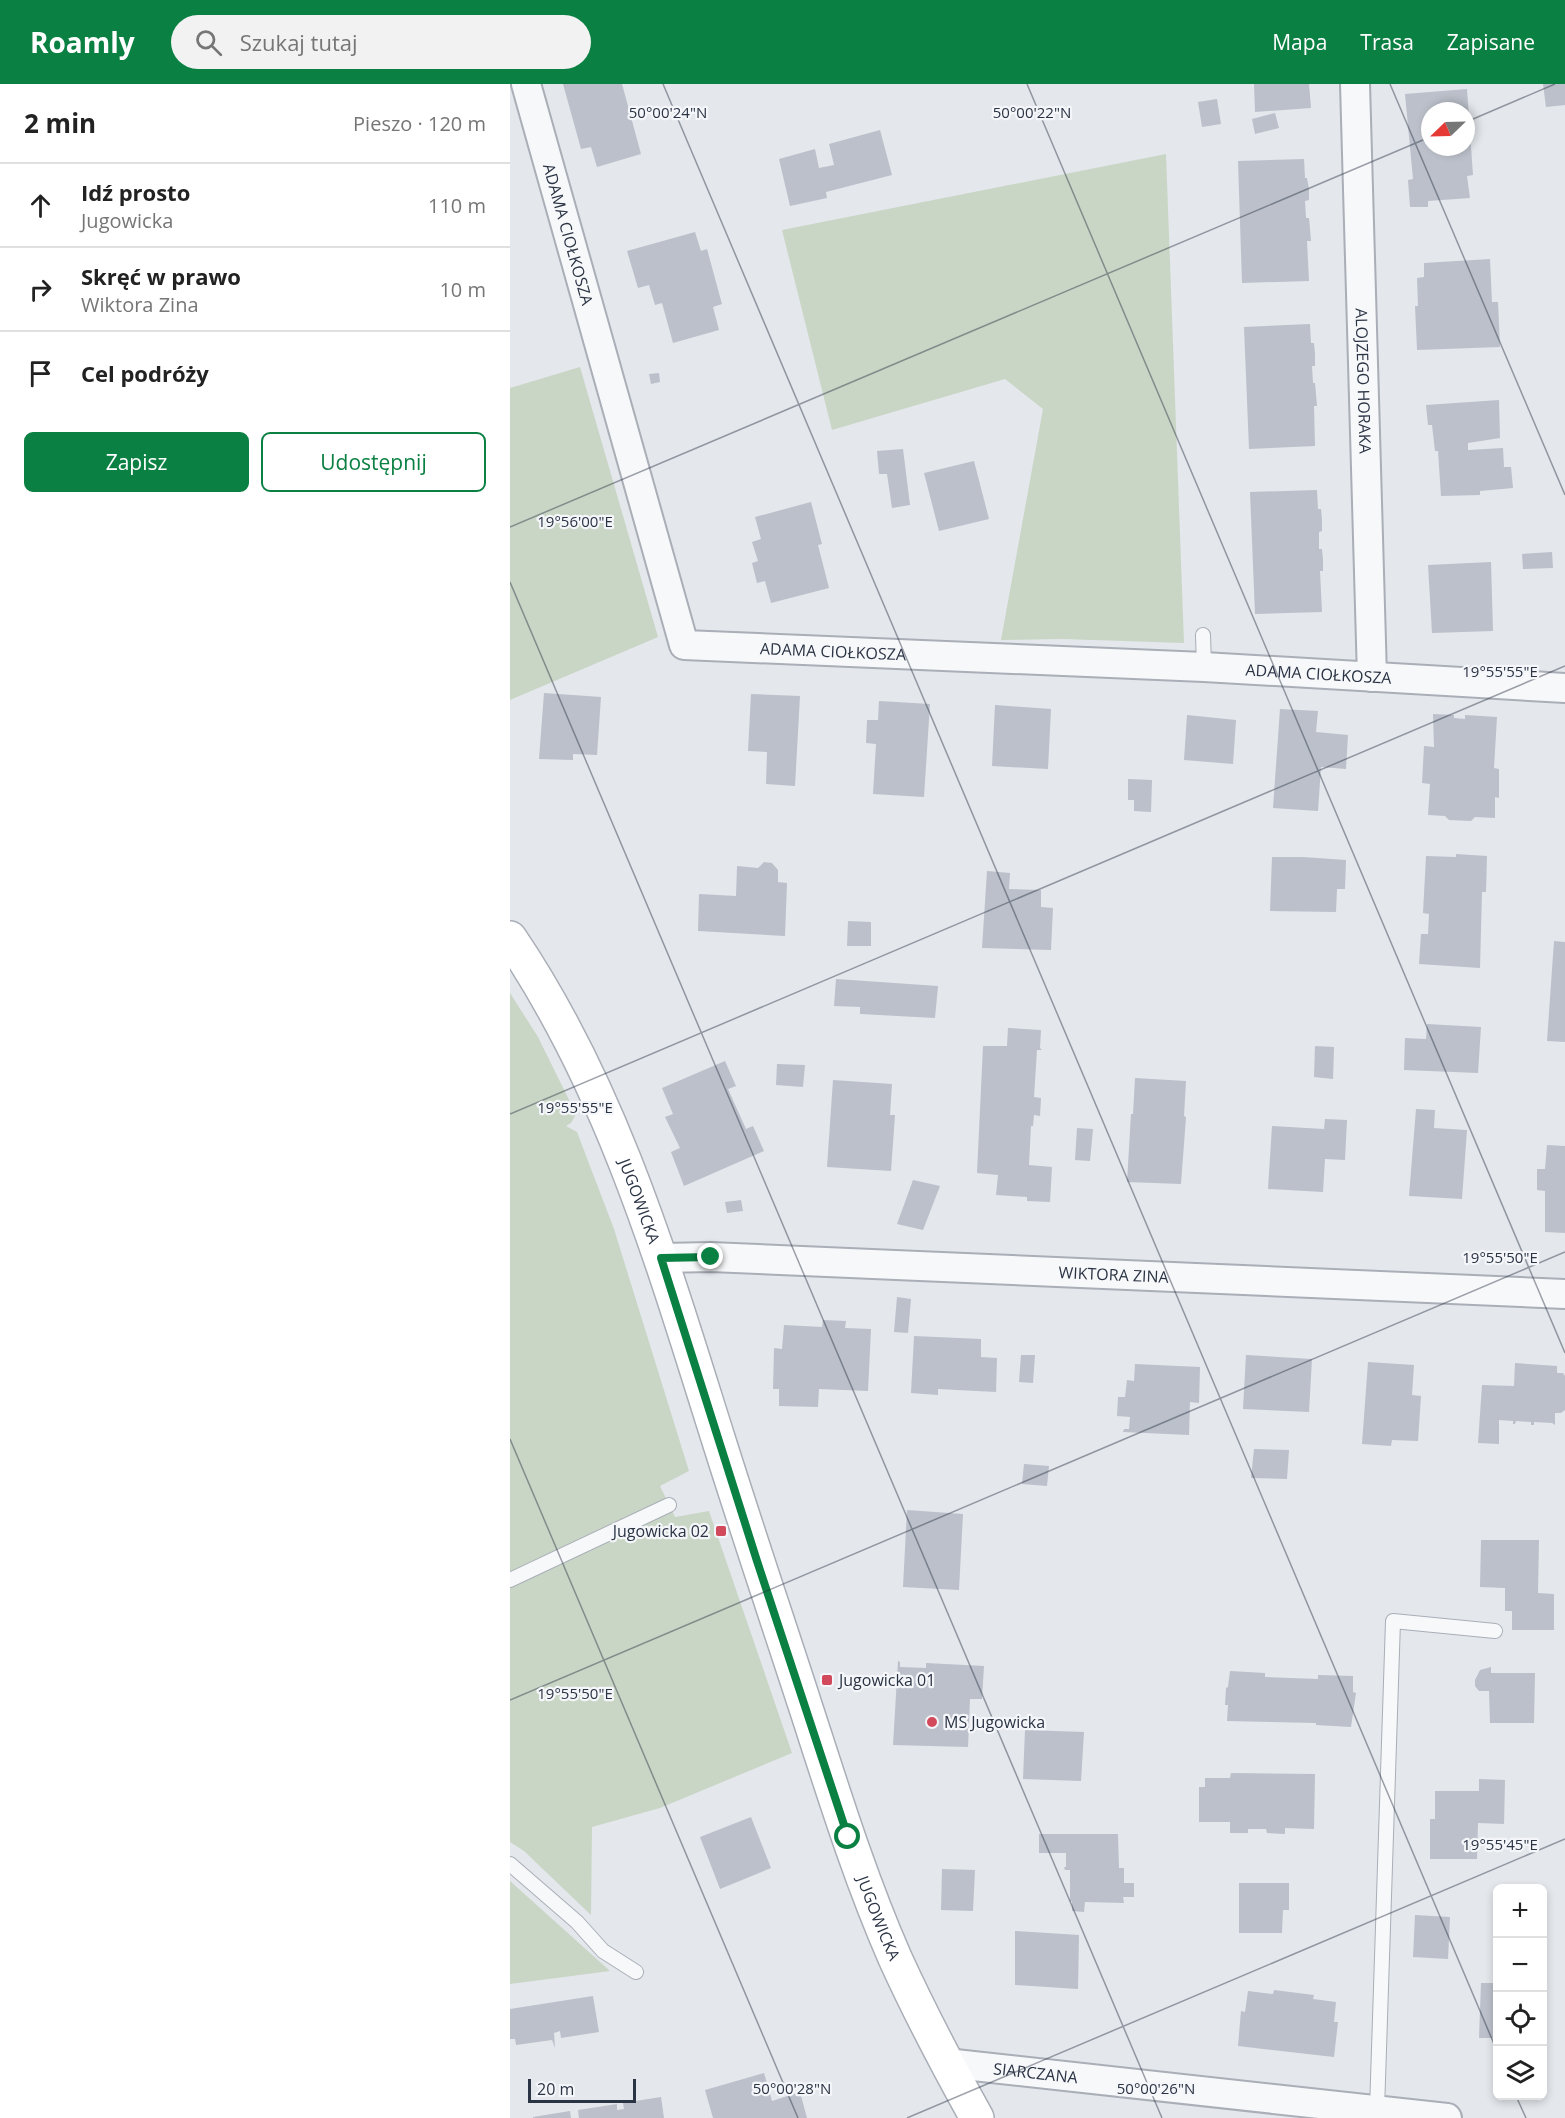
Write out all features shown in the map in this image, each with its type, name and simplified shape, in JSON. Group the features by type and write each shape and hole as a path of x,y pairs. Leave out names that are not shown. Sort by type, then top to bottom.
{"street":[{"name":"ADAMA CIOŁKOSZA","path":"525,84 684,645 1204,667 1565,688"},
{"name":"ALOJZEGO HORAKA","path":"1355,84 1372,678"},
{"name":"JUGOWICKA","path":"510,938 536,976 567,1031 622,1150 661,1258 848,1837 894,1956 922,2016 976,2118"},
{"name":"WIKTORA ZINA","path":"661,1258 723,1257 1565,1294"},
{"name":"SIARCZANA","path":"946,2063 1447,2118"}],"lane":[{"path":"1203,635 1204,667"},
{"path":"510,1581 669,1505"},
{"path":"1377,2110 1393,1621 1495,1631"},
{"path":"510,1864 577,1922 603,1951 636,1972"}],"green space":[{"path":"1166,154 1184,643 1063,639 1001,640 1043,409 1005,379 832,430 782,230"},
{"path":"580,367 658,637 510,700 510,388"},
{"path":"510,993 538,1037 576,1114 571,1123 566,1126 577,1132 614,1229 689,1471 660,1486 675,1517 709,1511 792,1753 660,1808 592,1827 591,1915 524,1851 510,1842"},
{"path":"510,1881 610,1971 510,1984"}],"building":[{"path":"563,84 622,84 641,154 597,167 591,147 581,149"},
{"path":"1254,84 1309,84 1311,108 1255,112"},
{"path":"1543,84 1565,84 1565,105 1546,107"},
{"path":"1467,89 1468,102 1421,102 1421,156 1472,156 1473,175 1467,176 1470,198 1428,201 1428,207 1410,207 1408,180 1413,179 1405,94"},
{"path":"1217,99 1221,124 1202,127 1198,102"},
{"path":"1275,113 1279,128 1255,134 1252,119"},
{"path":"880,130 892,175 826,192 827,198 790,206 779,159 815,149 819,168 834,165 829,144"},
{"path":"1304,159 1305,178 1307,178 1309,189 1309,200 1305,201 1311,241 1307,241 1309,281 1242,283 1238,161"},
{"path":"695,232 701,251 707,249 722,304 713,307 719,330 673,343 662,303 655,305 649,285 638,288 627,251"},
{"path":"1490,259 1492,302 1498,302 1500,347 1417,350 1415,306 1418,306 1417,278 1424,277 1424,263"},
{"path":"1310,324 1311,343 1314,343 1315,354 1315,366 1312,366 1317,406 1314,406 1315,446 1249,449 1244,327"},
{"path":"659,373 660,382 651,384 649,374"},
{"path":"1499,400 1500,438 1468,443 1468,450 1503,448 1504,467 1511,467 1513,488 1480,491 1480,495 1441,496 1438,451 1435,451 1432,425 1428,425 1426,405"},
{"path":"903,449 910,505 892,508 887,474 879,474 877,451"},
{"path":"974,461 989,519 939,531 924,473"},
{"path":"1317,490 1318,509 1321,509 1322,520 1319,549 1322,549 1323,560 1323,571 1320,571 1322,612 1255,614 1250,492"},
{"path":"811,502 822,544 818,545 829,588 771,603 765,581 757,583 752,563 758,561 752,542 761,539 755,517"},
{"path":"1552,552 1553,568 1523,569 1522,554"},
{"path":"1491,562 1493,631 1432,633 1428,565"},
{"path":"544,693 601,697 597,755 573,754 573,760 539,759"},
{"path":"751,694 800,696 795,786 766,784 767,752 748,751"},
{"path":"879,701 930,704 924,797 873,794 876,744 866,743 867,720 878,720"},
{"path":"995,705 1051,709 1048,769 992,766"},
{"path":"1280,709 1318,711 1316,732 1348,735 1346,769 1321,767 1318,811 1273,808"},
{"path":"1433,714 1454,715 1454,718 1465,719 1465,715 1497,717 1494,768 1499,769 1499,798 1495,797 1495,818 1475,817 1471,821 1449,820 1445,816 1428,815 1430,784 1422,783 1424,746 1434,747"},
{"path":"1187,715 1236,720 1233,764 1184,760"},
{"path":"1128,779 1152,780 1151,812 1134,811 1134,800 1128,800"},
{"path":"1456,854 1487,856 1486,892 1482,892 1480,968 1419,964 1421,934 1428,934 1429,914 1423,913 1426,856 1456,857"},
{"path":"1272,857 1346,860 1345,889 1337,889 1336,912 1270,911"},
{"path":"764,862 772,863 778,870 778,882 787,883 785,936 698,931 699,894 736,896 737,866 758,868"},
{"path":"987,871 1010,873 1009,889 1041,890 1041,907 1053,908 1051,950 982,948"},
{"path":"848,921 871,922 871,946 847,946"},
{"path":"1554,941 1565,942 1565,1042 1547,1041"},
{"path":"836,979 938,986 935,1018 860,1014 860,1007 834,1006"},
{"path":"1427,1024 1481,1027 1478,1073 1404,1070 1405,1038 1426,1039"},
{"path":"1008,1028 1041,1030 1040,1048 1042,1050 1037,1050 1034,1097 1041,1098 1040,1116 1034,1115 1033,1126 1031,1126 1029,1165 1052,1167 1050,1202 1027,1201 1027,1197 996,1195 998,1175 977,1173 983,1046 1007,1046"},
{"path":"1315,1046 1334,1047 1333,1079 1314,1077"},
{"path":"725,1061 736,1086 728,1089 746,1129 753,1126 764,1151 684,1186 671,1152 680,1148 665,1117 673,1114 662,1088"},
{"path":"777,1064 805,1065 803,1087 776,1085"},
{"path":"1135,1078 1186,1081 1181,1184 1127,1182"},
{"path":"833,1080 892,1084 890,1115 895,1115 891,1171 827,1167"},
{"path":"1416,1109 1435,1110 1434,1128 1467,1130 1462,1199 1409,1196"},
{"path":"1325,1119 1347,1120 1345,1160 1325,1159 1323,1192 1268,1189 1272,1126 1324,1129"},
{"path":"1077,1128 1093,1129 1090,1161 1075,1160"},
{"path":"1547,1145 1565,1146 1565,1233 1545,1232 1545,1191 1537,1190 1537,1169 1545,1169"},
{"path":"913,1180 940,1186 923,1230 897,1224"},
{"path":"741,1200 743,1211 727,1213 725,1202"},
{"path":"897,1297 911,1299 908,1333 894,1332"},
{"path":"823,1320 846,1321 845,1328 871,1329 868,1391 819,1389 818,1407 779,1406 779,1389 773,1389 774,1348 782,1349 784,1325 822,1327"},
{"path":"914,1336 981,1339 981,1357 997,1358 996,1392 938,1389 938,1395 911,1393"},
{"path":"1021,1355 1035,1355 1033,1383 1019,1382"},
{"path":"1246,1355 1312,1359 1309,1412 1243,1409"},
{"path":"1368,1362 1414,1365 1412,1395 1421,1396 1418,1441 1392,1440 1391,1446 1362,1444"},
{"path":"1515,1363 1557,1366 1557,1373 1563,1373 1565,1376 1565,1410 1555,1413 1555,1425 1534,1422 1534,1425 1531,1425 1531,1422 1516,1421 1513,1424 1513,1421 1499,1420 1499,1444 1478,1443 1482,1385 1514,1386"},
{"path":"1135,1364 1200,1367 1199,1403 1190,1402 1189,1435 1123,1432 1124,1429 1129,1429 1130,1417 1117,1416 1118,1397 1125,1397 1127,1380 1134,1381"},
{"path":"1254,1449 1289,1450 1287,1479 1251,1478"},
{"path":"1024,1464 1049,1466 1047,1486 1022,1484"},
{"path":"907,1510 963,1514 959,1590 903,1587"},
{"path":"1481,1540 1539,1540 1538,1593 1554,1594 1554,1630 1512,1630 1512,1611 1505,1611 1505,1588 1480,1587"},
{"name":"MS Jugowicka","path":"898,1661 900,1667 926,1668 926,1663 984,1666 982,1699 970,1699 968,1747 893,1745"},
{"path":"1491,1667 1491,1673 1535,1673 1534,1723 1490,1723 1489,1691 1479,1691 1475,1686 1475,1680 1480,1670"},
{"path":"1230,1671 1265,1673 1265,1677 1318,1679 1318,1675 1353,1676 1353,1692 1356,1693 1351,1727 1316,1725 1316,1723 1227,1721 1226,1688"},
{"path":"1025,1730 1084,1732 1081,1781 1023,1779"},
{"path":"1231,1773 1315,1774 1314,1829 1285,1828 1285,1834 1267,1833 1266,1829 1248,1829 1248,1833 1230,1833 1230,1822 1199,1822 1199,1787 1205,1787 1205,1778 1230,1778"},
{"path":"1479,1779 1505,1780 1504,1824 1478,1823 1477,1859 1430,1859 1430,1819 1435,1819 1435,1791 1479,1791"},
{"path":"751,1817 771,1868 720,1889 700,1837"},
{"path":"1039,1834 1118,1834 1119,1868 1124,1868 1124,1883 1134,1883 1134,1897 1123,1897 1124,1903 1085,1902 1084,1912 1072,1911 1070,1870 1065,1870 1064,1867 1066,1867 1066,1853 1039,1853"},
{"path":"942,1869 975,1870 973,1911 941,1910"},
{"path":"1239,1883 1289,1883 1289,1910 1283,1910 1282,1933 1239,1933"},
{"path":"1415,1915 1450,1917 1448,1959 1413,1957"},
{"path":"1015,1931 1079,1935 1078,1989 1015,1985"},
{"path":"1481,1983 1493,1983 1493,2038 1479,2038"},
{"path":"1274,1990 1314,1995 1313,1999 1336,2002 1334,2022 1338,2022 1334,2057 1238,2046 1241,2011 1245,2012 1248,1991 1273,1994"},
{"path":"593,1996 599,2032 561,2038 560,2031 554,2033 555,2048 552,2040 516,2045 515,2039 510,2039 510,2009"},
{"path":"764,2073 772,2101 800,2092 807,2118 713,2118 705,2090"},
{"path":"661,2097 664,2118 579,2118 578,2110 617,2104 617,2110 624,2109 623,2103"},
{"path":"570,2111 571,2118 533,2118 533,2117"}],"place":[{"name":"Jugowicka 02","path":"721,1531"},
{"name":"Jugowicka 01","path":"827,1680"},
{"name":"MS Jugowicka","path":"932,1722"}],"route":[{"path":"711,1257 661,1258 848,1837"}]}
